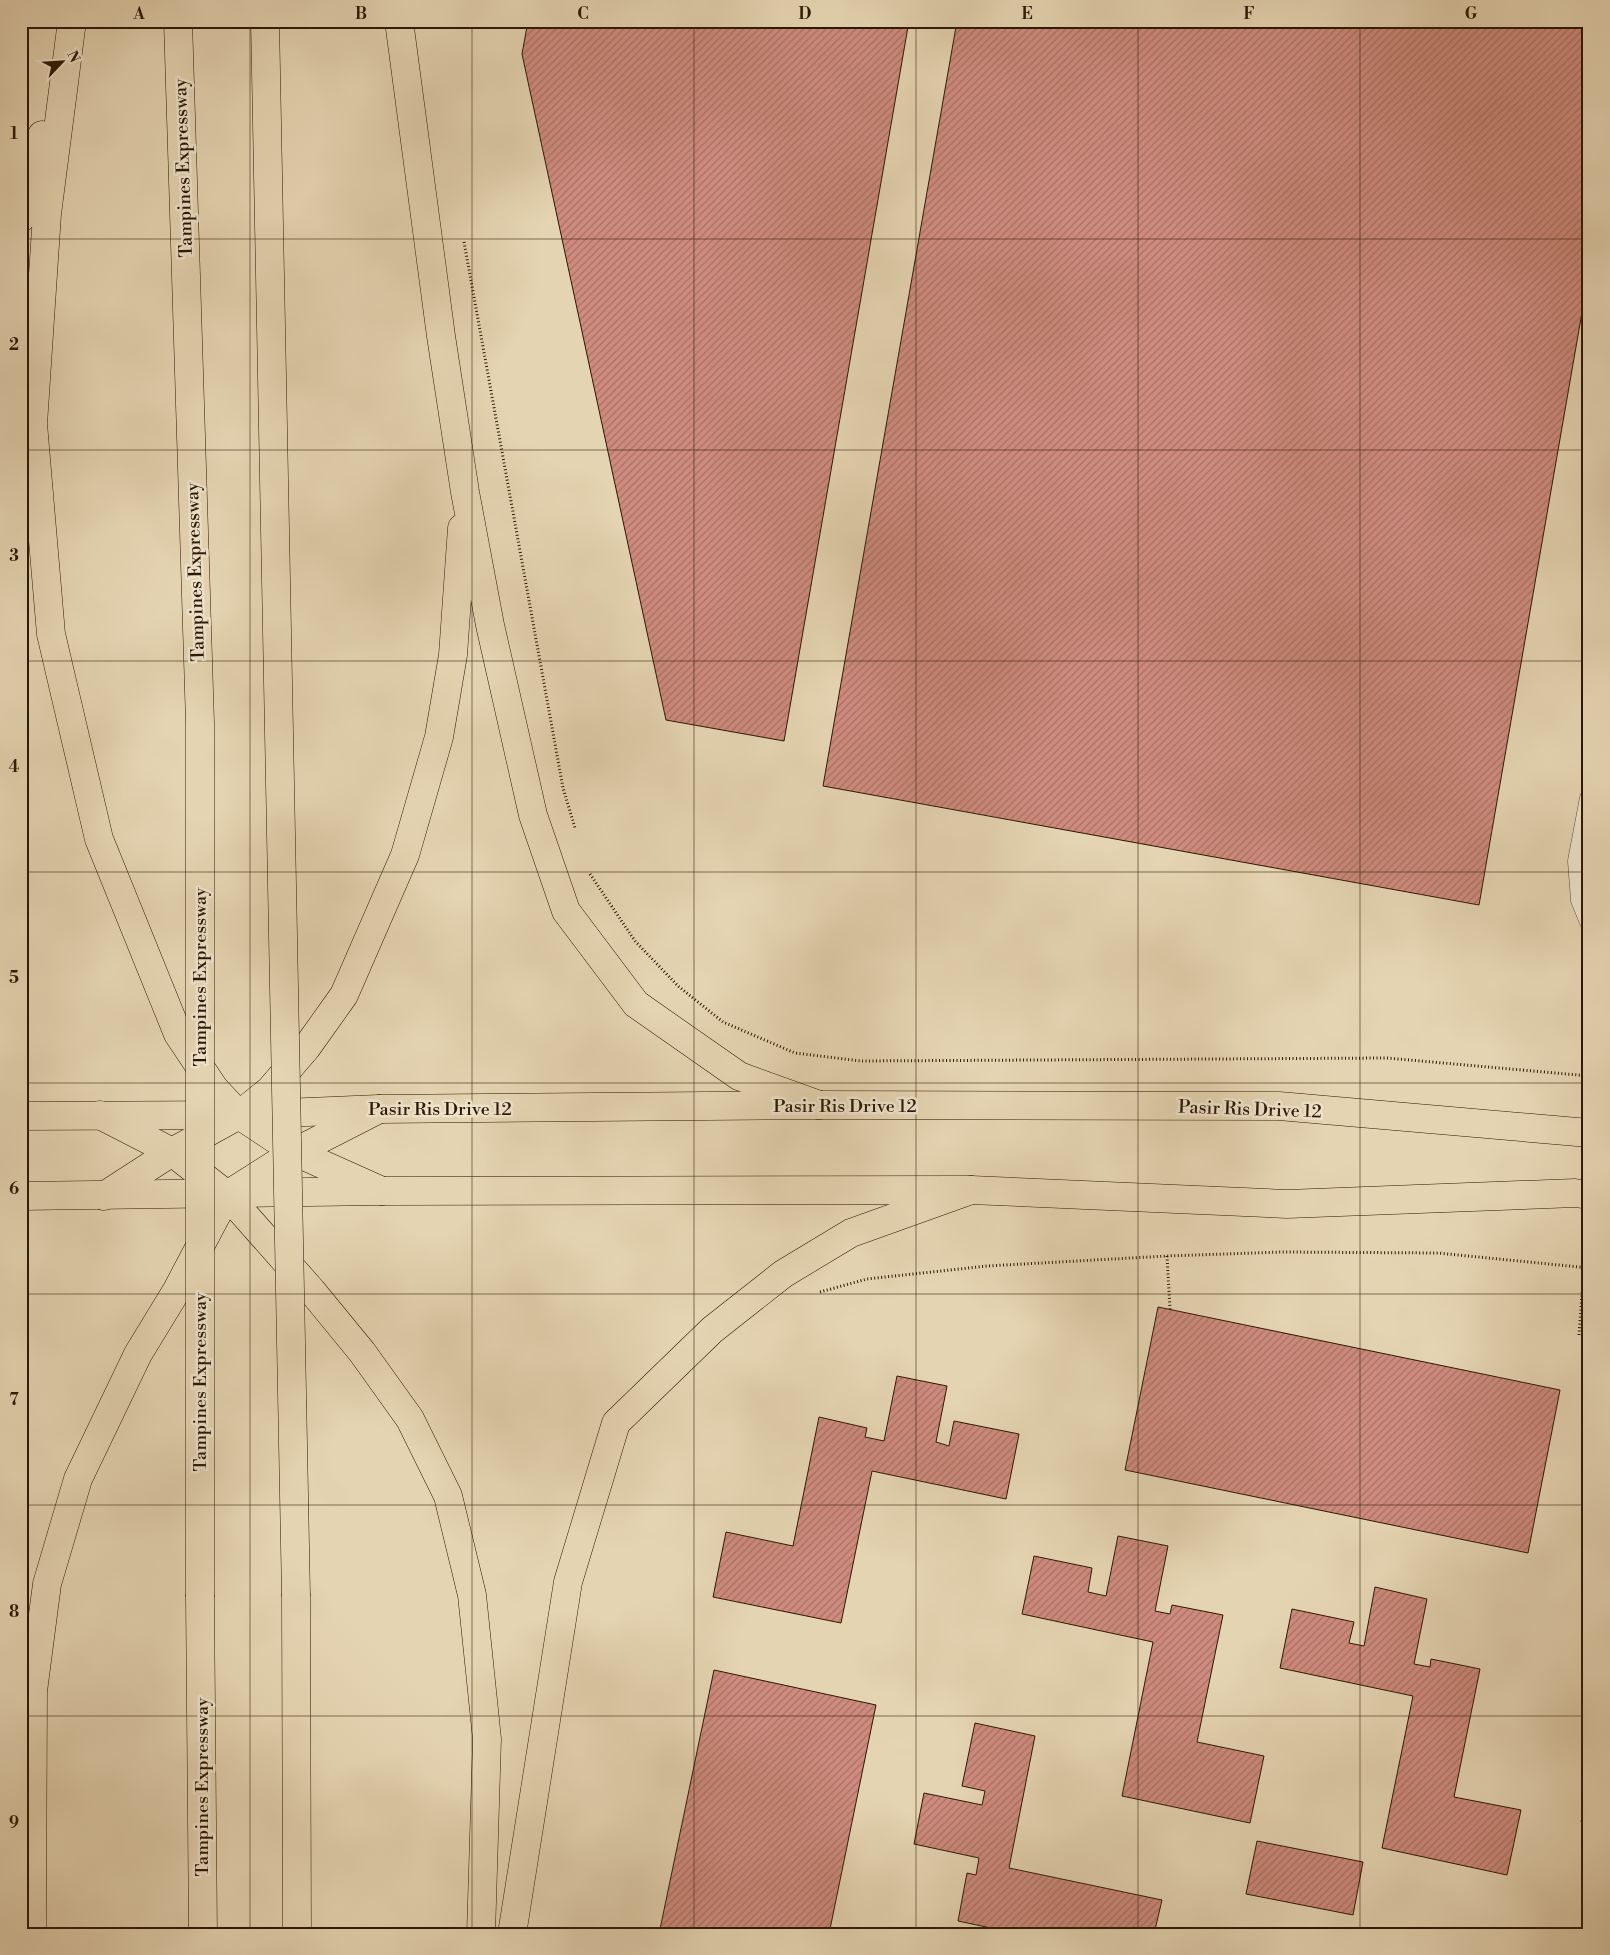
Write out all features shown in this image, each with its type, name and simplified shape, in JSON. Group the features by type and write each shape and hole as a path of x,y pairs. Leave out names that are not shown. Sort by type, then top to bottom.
{"main road":[{"path":"21,218 71,21"},
{"path":"71,21 47,214 33,424 51,634 99,839 178,1034 214,1088 239,1114 295,1152 382,1191"},
{"name":"Tampines Expressway","path":"178,21 200,723 200,1597 203,1934"},
{"path":"265,21 296,1596 297,1934"},
{"path":"399,21 441,336 465,492 490,624 533,815 566,911 636,1004 739,1076 819,1105"},
{"path":"104,1196 172,1152 239,1114 270,1090 307,1047 344,995 405,855 439,737 453,655 465,492"},
{"name":"Pasir Ris Drive 12","path":"21,1116 239,1114 379,1109 819,1105 1279,1106 1589,1133"},
{"path":"32,1934 33,1691 47,1584 81,1471 138,1354 177,1290 226,1194 295,1152 379,1109"},
{"path":"100,1115 172,1152 226,1194 312,1291 362,1352 410,1419 448,1496 472,1595 487,1738 481,1934"},
{"path":"512,1934 568,1582 616,1423 712,1330 783,1274 851,1233 971,1190"},
{"path":"21,1196 382,1191 971,1190 1287,1204 1575,1193 1589,1195"},
{"path":"21,1914 27,1934"}],"lane":[{"path":"1589,798 1577,861 1580,900 1589,922"}],"path":[{"path":"463,234 563,788 576,833"},
{"path":"586,869 635,941 678,986 723,1022 795,1053 861,1062 1387,1058 1589,1076"},
{"path":"816,1293 867,1279 986,1266 1282,1252 1438,1253 1589,1268"},
{"path":"1167,1256 1170,1309"},
{"path":"1579,1335 1584,1268"}],"building":[{"path":"528,21 909,21 784,741 666,720 522,54"},
{"path":"957,21 1589,21 1589,272 1479,905 823,786"},
{"path":"1158,1307 1560,1390 1528,1553 1125,1470"},
{"path":"897,1376 947,1386 936,1442 949,1446 954,1421 1019,1434 1006,1499 872,1471 841,1623 713,1597 726,1532 793,1546 819,1417 867,1428 865,1437 884,1441"},
{"path":"1118,1536 1168,1546 1155,1611 1170,1614 1172,1605 1223,1615 1197,1742 1264,1756 1250,1823 1122,1796 1153,1642 1022,1614 1034,1556 1092,1568 1088,1592 1106,1596"},
{"path":"1375,1587 1427,1599 1414,1664 1430,1667 1431,1659 1480,1669 1454,1797 1521,1810 1507,1875 1382,1848 1413,1696 1280,1668 1292,1609 1354,1622 1349,1643 1364,1646"},
{"path":"714,1670 876,1705 829,1934 659,1934"},
{"path":"975,1723 1035,1736 1009,1868 1162,1900 1154,1934 1019,1934 958,1921 967,1873 976,1875 979,1858 914,1844 924,1793 982,1805 985,1791 962,1786"},
{"path":"1589,1782 1589,1823 1581,1822"},
{"path":"1257,1841 1363,1862 1353,1915 1246,1894"}]}
